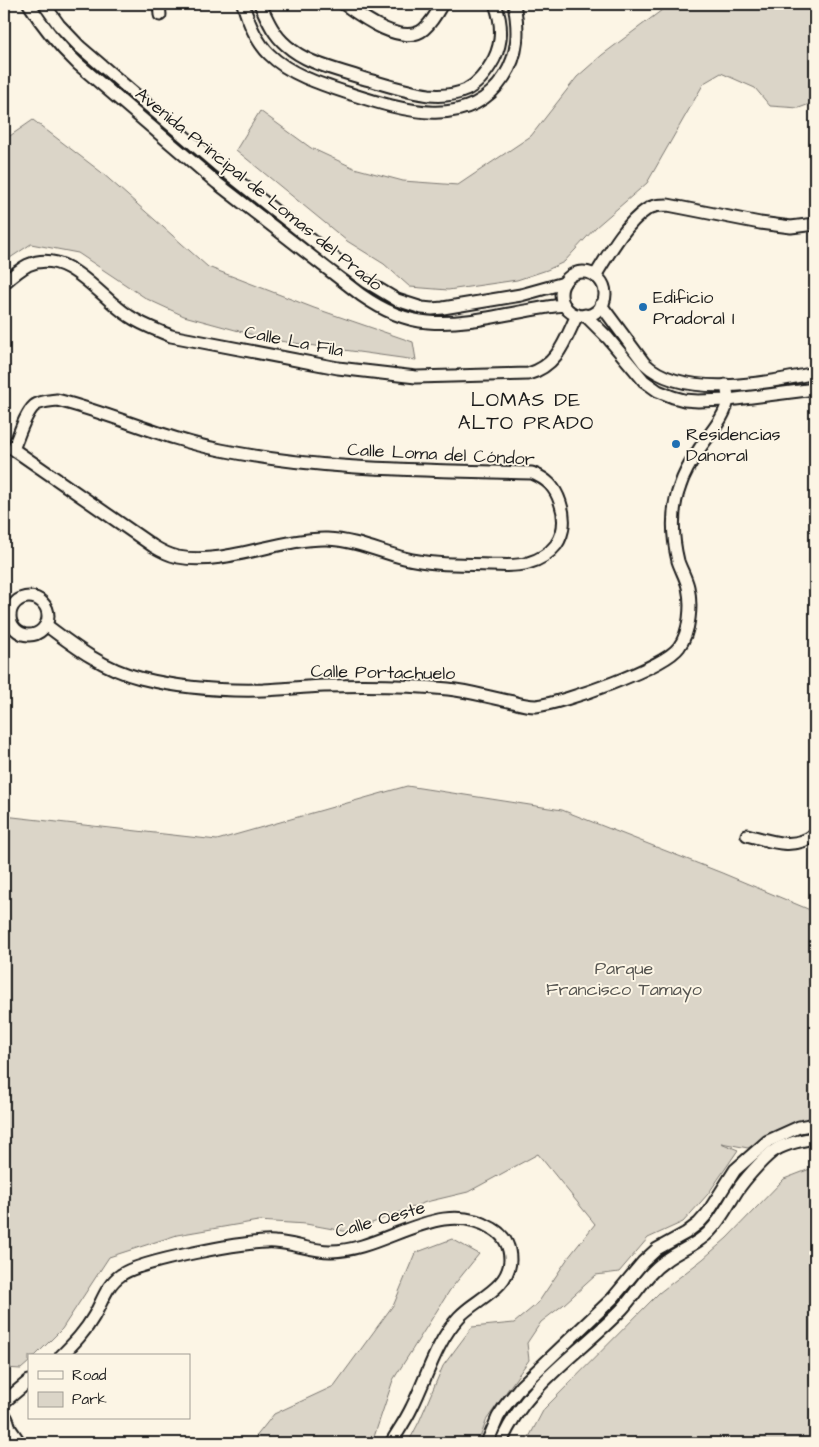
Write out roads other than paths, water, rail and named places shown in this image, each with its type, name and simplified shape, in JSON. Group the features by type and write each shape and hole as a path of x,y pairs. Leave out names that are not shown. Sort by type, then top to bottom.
{"street":[{"name":"Avenida Principal de Lomas del Prado","path":"29,4 56,43 90,75 217,183 361,295 381,308 414,320 437,322 464,320 564,304"},
{"name":"Avenida Principal de Lomas del Prado","path":"44,4 59,25 80,46 220,167 333,257 387,295 410,305 432,309 521,295 564,283 568,278 578,273 584,272 595,276"},
{"path":"242,4 262,47 288,68 327,86 372,101 404,109 428,112 459,110 469,107 486,96 500,83 512,63 515,52 517,26 514,4"},
{"path":"260,4 272,29 285,44 302,57 402,90 436,95 452,94 467,89 488,68 495,56 501,34 501,25 495,4"},
{"path":"344,4 390,31 414,35 424,30 433,20 442,4"},
{"path":"581,315 591,314 602,305 605,292 600,280 595,276 621,236 636,218 656,205 668,204 760,223 792,227 815,224"},
{"name":"Calle La Fila","path":"4,284 27,266 37,262 56,263 72,270 128,316 171,336 338,368 416,376 528,374 538,371 555,358 581,315"},
{"path":"564,283 561,294 567,309 581,315 608,338 644,380 658,391 684,400 728,400 815,388"},
{"path":"602,305 621,333 652,370 673,380 687,384 726,385 815,373"},
{"path":"726,385 728,400"},
{"name":"Calle Loma del Cóndor","path":"58,400 192,443 248,455 357,468 532,474 544,478 557,493 564,516 563,528 559,540 552,550 527,564 431,562 405,558 363,545 325,539 223,556 202,558 178,557 165,553 153,546 9,451 34,406 46,401 58,400"},
{"name":"Calle Portachuelo","path":"46,625 74,646 102,663 138,677 188,687 263,690 325,686 449,689 532,706 573,697 608,685 666,658 678,649 684,640 691,602 675,544 673,528 674,511 680,486 689,467 720,419 728,400"},
{"path":"747,835 782,844 802,841 815,834"},
{"path":"487,1443 498,1417 517,1390 613,1298 643,1262 657,1249 699,1223 707,1214 735,1170 768,1141 799,1127 815,1124"},
{"path":"501,1443 512,1419 530,1396 623,1308 664,1261 693,1245 708,1234 718,1222 745,1179 773,1151 815,1138"},
{"name":"Calle Oeste","path":"63,1354 78,1341 96,1313 104,1295 121,1274 151,1262 257,1242 293,1244 330,1252 386,1238 426,1222 446,1219 469,1220 489,1226 505,1239 510,1262 507,1274 500,1285 459,1316 448,1330 392,1443"},
{"path":"4,1402 28,1382"},
{"path":"4,1414 9,1427 20,1443"},
{"path":"4,1443 8,1438 9,1427"}],"place":[{"name":"Edificio Pradoral I","path":"643,307"},
{"name":"Residencias Danoral","path":"676,444"}],"district":[{"name":"LOMAS DE ALTO PRADO","path":"526,410"}],"park label":[{"name":"Parque Francisco Tamayo","path":"624,978"}]}
